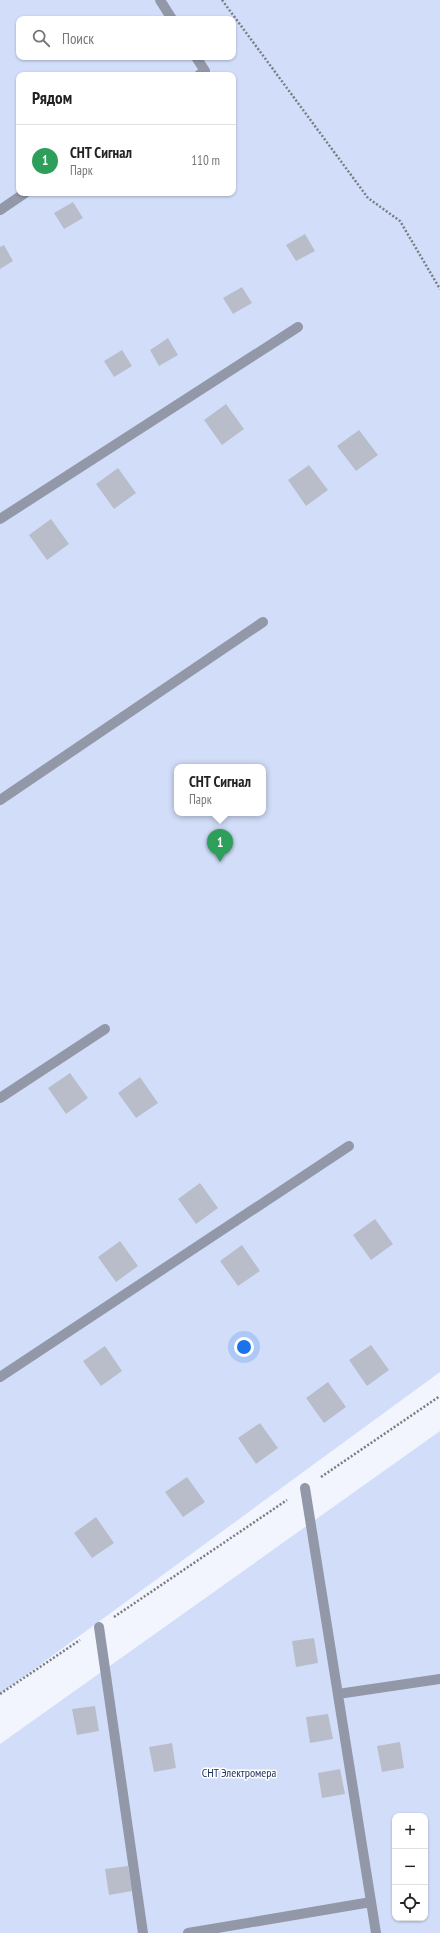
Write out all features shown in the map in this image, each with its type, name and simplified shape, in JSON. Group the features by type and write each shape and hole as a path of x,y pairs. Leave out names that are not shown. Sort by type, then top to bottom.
{"lane":[{"path":"160,0 170,16"},
{"path":"198,60 205,71 204,72"},
{"path":"0,210 21,196"},
{"path":"0,519 298,327"},
{"path":"0,800 262,622"},
{"path":"0,1098 105,1029"},
{"path":"0,1377 349,1146"},
{"path":"305,1488 376,1933"},
{"path":"99,1627 143,1933"},
{"path":"338,1694 440,1679"},
{"path":"188,1933 371,1902"}],"path":[{"path":"222,0 234,16"},
{"path":"236,19 368,198 400,221 440,289"},
{"path":"0,1694 440,1396"}],"green space":[{"path":"0,0 440,0 440,1372 0,1694"},
{"name":"СНТ Электромера","path":"440,1431 440,1933 0,1933 0,1744"}],"building":[{"path":"73,202 83,218 64,229 54,213"},
{"path":"305,234 315,251 296,261 286,245"},
{"path":"4,245 13,261 0,269 0,247"},
{"path":"242,287 252,303 233,314 223,298"},
{"path":"168,338 178,355 159,366 150,350"},
{"path":"122,350 132,366 114,377 104,361"},
{"path":"226,404 244,429 222,445 204,420"},
{"path":"359,430 378,455 356,471 337,446"},
{"path":"309,465 328,490 306,506 288,480"},
{"path":"118,468 136,493 114,509 96,484"},
{"path":"51,519 69,544 47,560 29,535"},
{"path":"70,1073 88,1098 66,1114 48,1088"},
{"path":"140,1077 158,1103 136,1118 118,1093"},
{"path":"200,1183 218,1208 196,1224 178,1199"},
{"path":"375,1219 393,1244 371,1260 353,1235"},
{"path":"120,1241 138,1266 116,1282 98,1257"},
{"path":"242,1245 260,1271 238,1286 220,1261"},
{"path":"371,1345 389,1370 367,1386 349,1360"},
{"path":"105,1346 122,1371 101,1386 83,1361"},
{"path":"328,1382 346,1407 324,1423 306,1398"},
{"path":"260,1423 278,1448 256,1464 238,1438"},
{"path":"187,1477 205,1502 183,1517 165,1492"},
{"path":"96,1517 114,1543 92,1558 74,1533"},
{"path":"314,1638 318,1663 296,1667 292,1641"},
{"path":"95,1706 99,1731 77,1735 72,1709"},
{"path":"328,1714 333,1739 310,1743 306,1717"},
{"path":"400,1742 404,1768 382,1772 377,1746"},
{"path":"172,1743 176,1768 154,1772 149,1747"},
{"path":"340,1769 345,1794 322,1798 318,1773"},
{"path":"128,1866 132,1891 109,1895 105,1869"}],"place":[{"name":"СНТ Сигнал","path":"220,862"}]}
